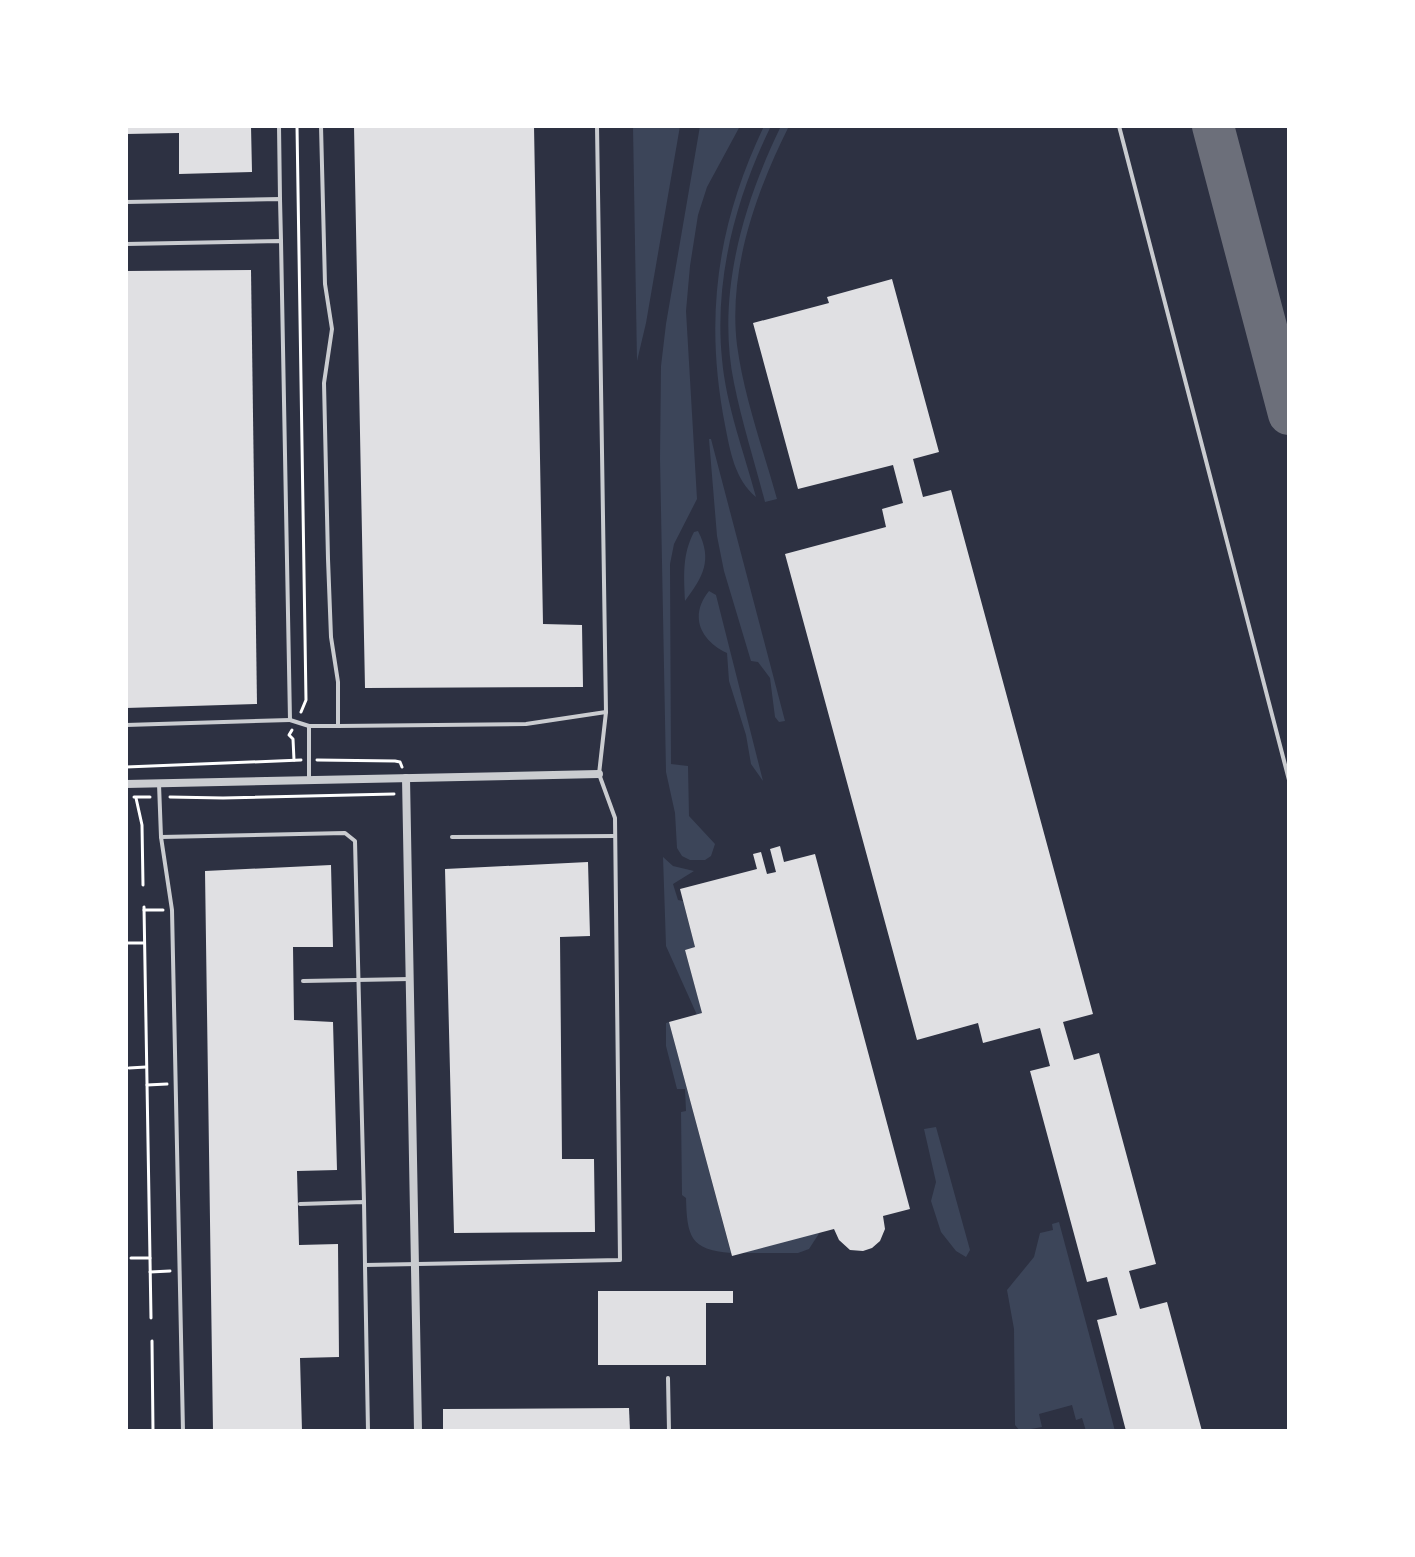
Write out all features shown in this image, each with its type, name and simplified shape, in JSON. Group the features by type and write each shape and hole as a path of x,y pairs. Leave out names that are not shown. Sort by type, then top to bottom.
{"street":[{"path":"126,784 599,774"},
{"path":"406,778 418,1431"}],"lane":[{"path":"279,126 290,720"},
{"path":"321,126 325,284 332,329 324,383 328,559 331,637 338,682 338,726"},
{"path":"365,1265 620,1260 615,818 599,774 606,712 597,126"},
{"path":"1119,126 1289,780"},
{"path":"126,202 280,199"},
{"path":"126,244 281,241"},
{"path":"126,725 290,720 309,726 526,724 606,712"},
{"path":"309,726 309,780"},
{"path":"159,784 161,837 172,910 183,1431"},
{"path":"161,837 345,833 355,841 368,1431"},
{"path":"452,837 615,836"},
{"path":"303,981 410,979"},
{"path":"300,1204 364,1202"},
{"path":"668,1378 669,1431"}],"path":[{"path":"294,760 293,739 289,735 306,700 297,126"},
{"path":"126,767 294,760 395,761 400,762 406,778"},
{"path":"126,797 406,794"},
{"path":"136,797 142,825 143,885"},
{"path":"151,1318 144,909 163,910"},
{"path":"126,943 144,943"},
{"path":"129,1068 146,1067"},
{"path":"147,1085 167,1084"},
{"path":"131,1258 150,1258"},
{"path":"150,1272 170,1271"},
{"path":"152,1341 153,1431"}],"shaded area":[{"path":"633,126 680,126 637,361"},
{"path":"700,126 740,126 707,187 698,215 686,311 697,499 674,544 670,564 671,764 688,766 689,816 715,844 711,856 705,860 690,860 682,856 677,848 675,813 666,772 661,366"},
{"path":"764,126 771,126 747,181 730,239 720,329 727,394 756,497 738,474 729,445 719,385 716,309 725,236 735,199"},
{"path":"781,126 789,126 747,232 735,317 744,384 777,499 765,502 734,383 728,317 736,251 745,218"},
{"path":"709,439 785,721 779,722 775,717 770,678 758,662 751,661 724,571 717,536"},
{"path":"698,531 705,551 704,568 685,601 686,557 694,532"},
{"path":"709,591 716,595 763,781 751,764 746,735 729,681 727,653 710,641 700,626 700,609"},
{"path":"663,857 673,866 694,871 673,884 678,900 683,901 695,947 685,950 702,1013 697,1015 666,946"},
{"path":"669,1022 731,1253 699,1244 690,1231 686,1198 682,1195 681,1112 686,1111 685,1089 677,1089 666,1046 666,1023"},
{"path":"936,1127 970,1250 966,1257 956,1251 941,1232 931,1201 936,1182 924,1129"},
{"path":"1059,1222 1115,1431 1086,1431 1082,1418 1076,1420 1072,1405 1039,1414 1042,1427 1020,1431 1015,1425 1014,1329 1007,1290 1034,1257 1040,1233 1053,1230 1052,1224"},
{"path":"820,1232 809,1249 798,1253 742,1253"}],"building":[{"path":"126,126 251,126 252,172 179,174 179,133 126,134"},
{"path":"354,126 534,126 543,624 582,625 583,687 365,688"},
{"path":"251,270 257,704 126,708 126,271"},
{"path":"892,279 939,452 913,459 923,497 951,490 1093,1014 1063,1022 1074,1060 1099,1053 1156,1264 1129,1271 1140,1309 1167,1302 1202,1431 1126,1431 1097,1320 1117,1315 1107,1277 1087,1282 1030,1071 1050,1066 1040,1028 983,1043 978,1023 917,1040 785,554 886,527 882,509 903,503 893,465 798,489 753,323 829,303 827,297"},
{"path":"780,846 784,862 815,854 910,1209 883,1216 885,1229 880,1241 863,1251 850,1250 839,1240 834,1229 732,1256 669,1022 702,1013 685,950 695,947 680,889 757,869 753,854 761,852 767,874 776,872 770,849"},
{"path":"588,862 590,936 560,937 562,1159 594,1159 595,1232 454,1233 445,869"},
{"path":"331,865 333,947 293,947 294,1020 333,1022 337,1170 297,1171 299,1245 338,1244 339,1357 300,1358 302,1431 213,1431 205,871"},
{"path":"598,1291 733,1291 733,1303 706,1303 706,1365 598,1365"},
{"path":"629,1408 630,1431 443,1431 443,1409"}],"taxiway":[{"path":"1213,126 1289,414"}]}
